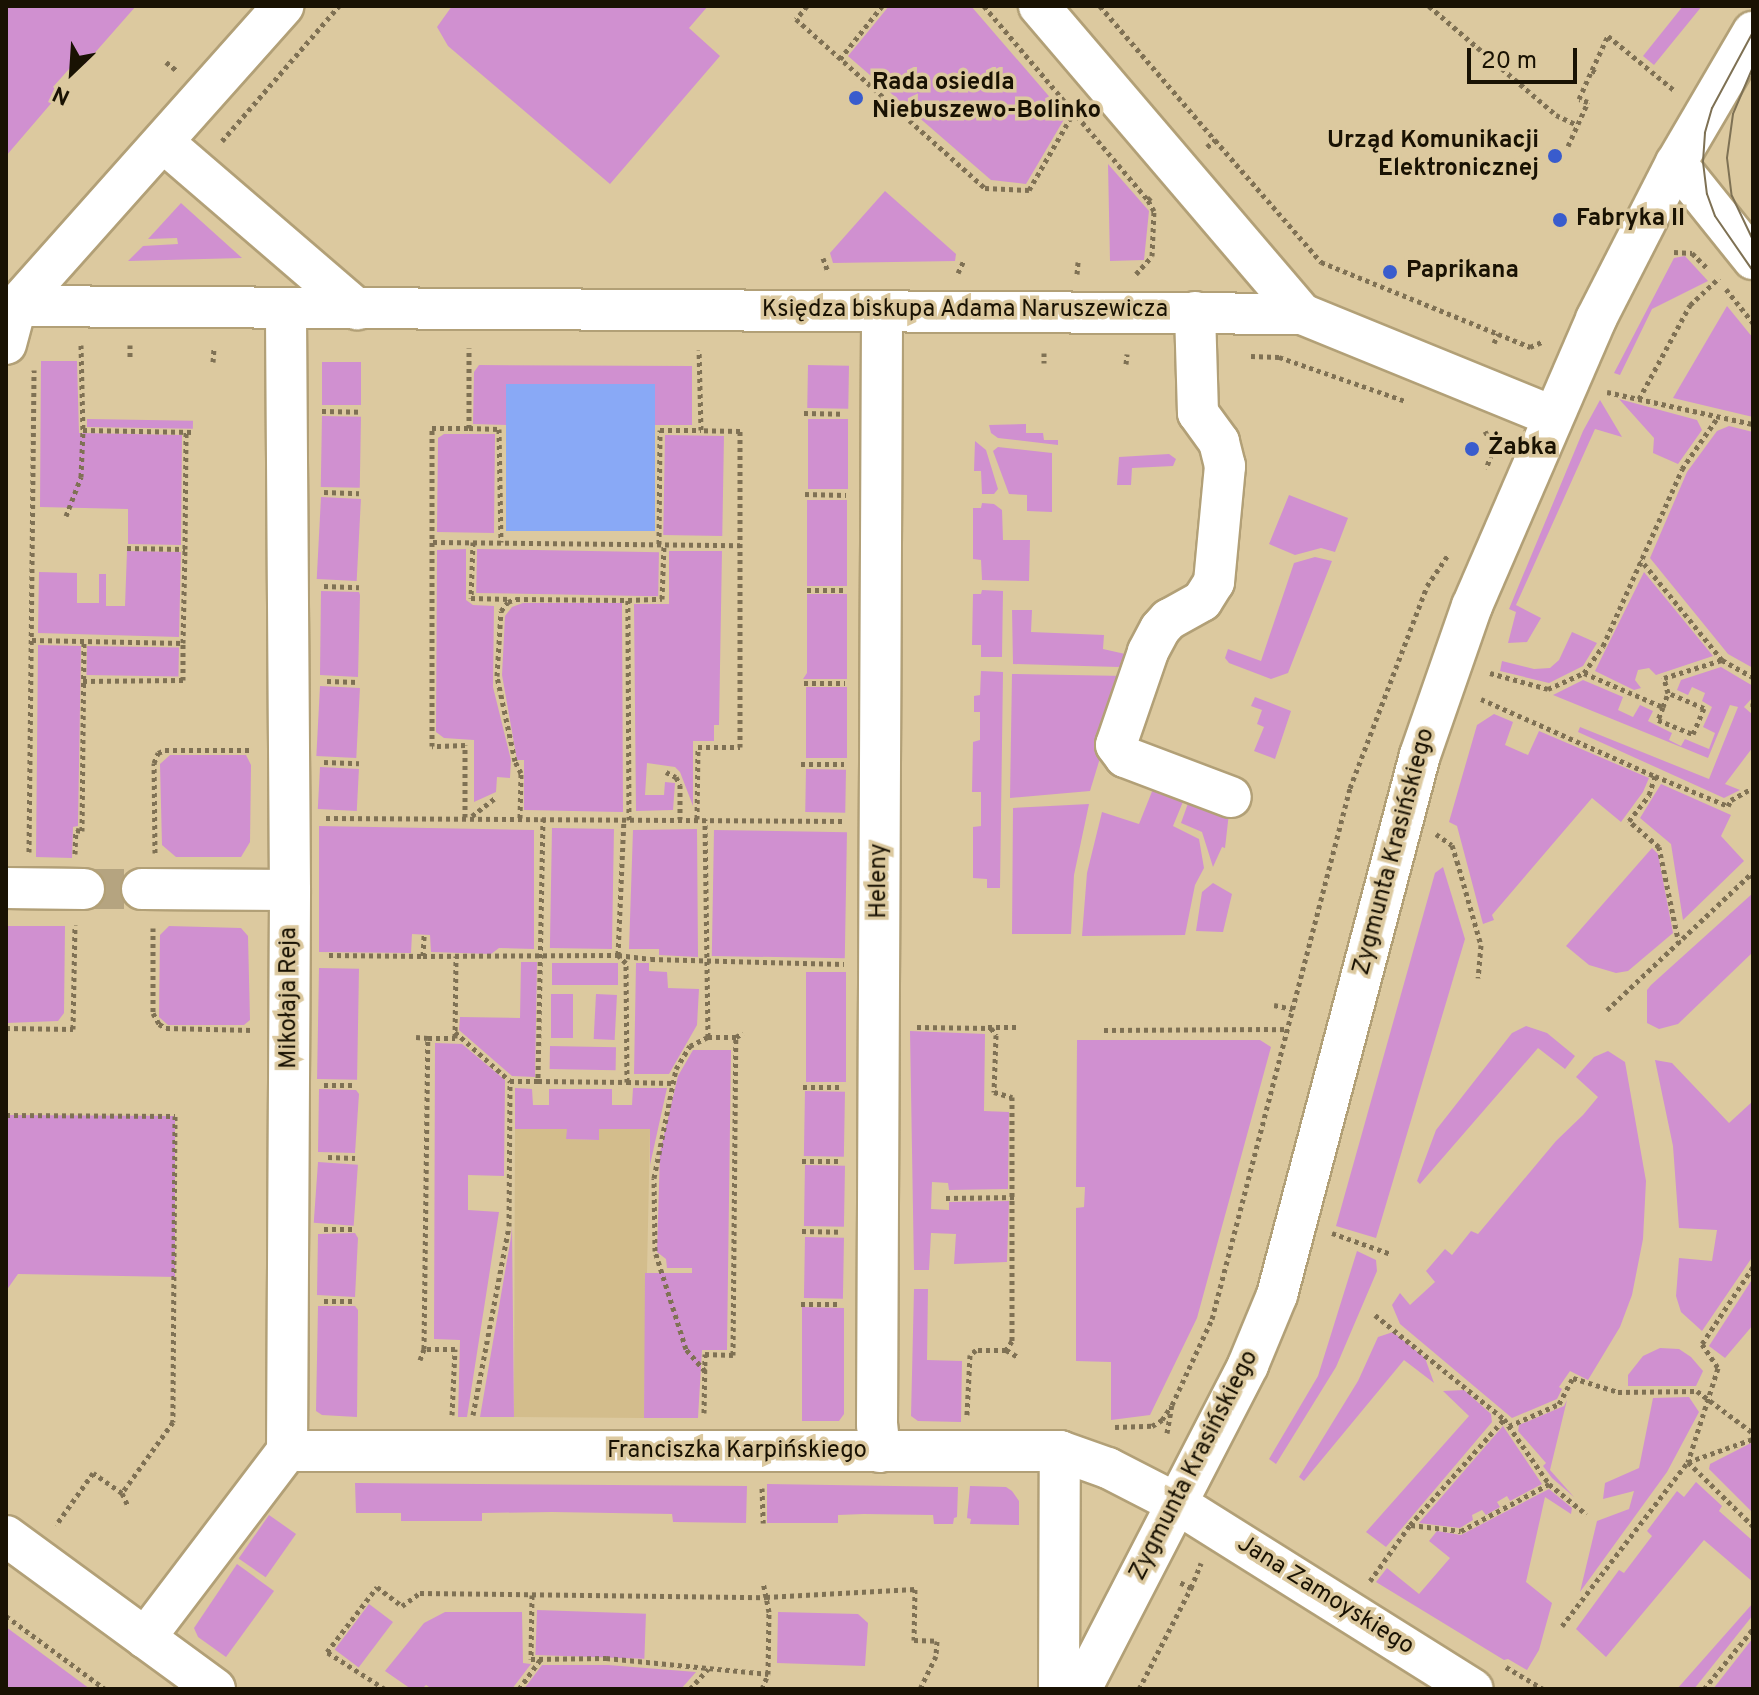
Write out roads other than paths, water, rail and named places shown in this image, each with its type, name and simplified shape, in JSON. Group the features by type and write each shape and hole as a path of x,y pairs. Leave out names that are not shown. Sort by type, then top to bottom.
{"street":[{"path":"20,352 11,306 164,143 283,6"},
{"path":"1039,6 1302,314"},
{"name":"Zygmunta Krasińskiego","path":"1081,1689 1164,1496 1248,1365 1277,1295 1429,723 1472,606 1596,319 1676,163 1753,32"},
{"path":"164,143 357,309"},
{"path":"1676,163 1753,259"},
{"name":"Księdza biskupa Adama Naruszewicza","path":"11,306 1302,314 1552,416"},
{"name":"Mikołaja Reja","path":"286,310 290,890 287,1451"},
{"name":"Heleny","path":"880,1452 877,1425 882,311"},
{"path":"1195,312 1198,413 1219,442 1225,466 1214,582 1202,601 1169,619 1160,629 1148,652 1116,750 1125,757 1231,797"},
{"path":"6,888 78,888"},
{"path":"150,890 290,890"},
{"path":"145,1638 287,1451"},
{"name":"Franciszka Karpińskiego","path":"287,1451 1060,1451 1088,1459 1164,1496"},
{"path":"1059,1689 1060,1451"},
{"name":"Jana Zamoyskiego","path":"1164,1496 1473,1689"},
{"path":"6,1536 215,1689"}],"water":[{"path":"506,384 655,384 655,531 506,531"}],"tunnel":[{"path":"84,889 142,889"}],"tram line":[{"path":"1753,32 1712,108 1705,133 1703,162 1707,194 1715,216 1753,271"},
{"path":"1753,67 1733,114 1727,158 1732,196 1753,240"}],"place":[{"name":"Rada osiedla Niebuszewo-Bolinko","path":"856,98"},
{"name":"Urząd Komunikacji Elektronicznej","path":"1555,156"},
{"name":"Fabryka II","path":"1560,220"},
{"name":"Paprikana","path":"1390,272"},
{"name":"Żabka","path":"1472,449"}]}
